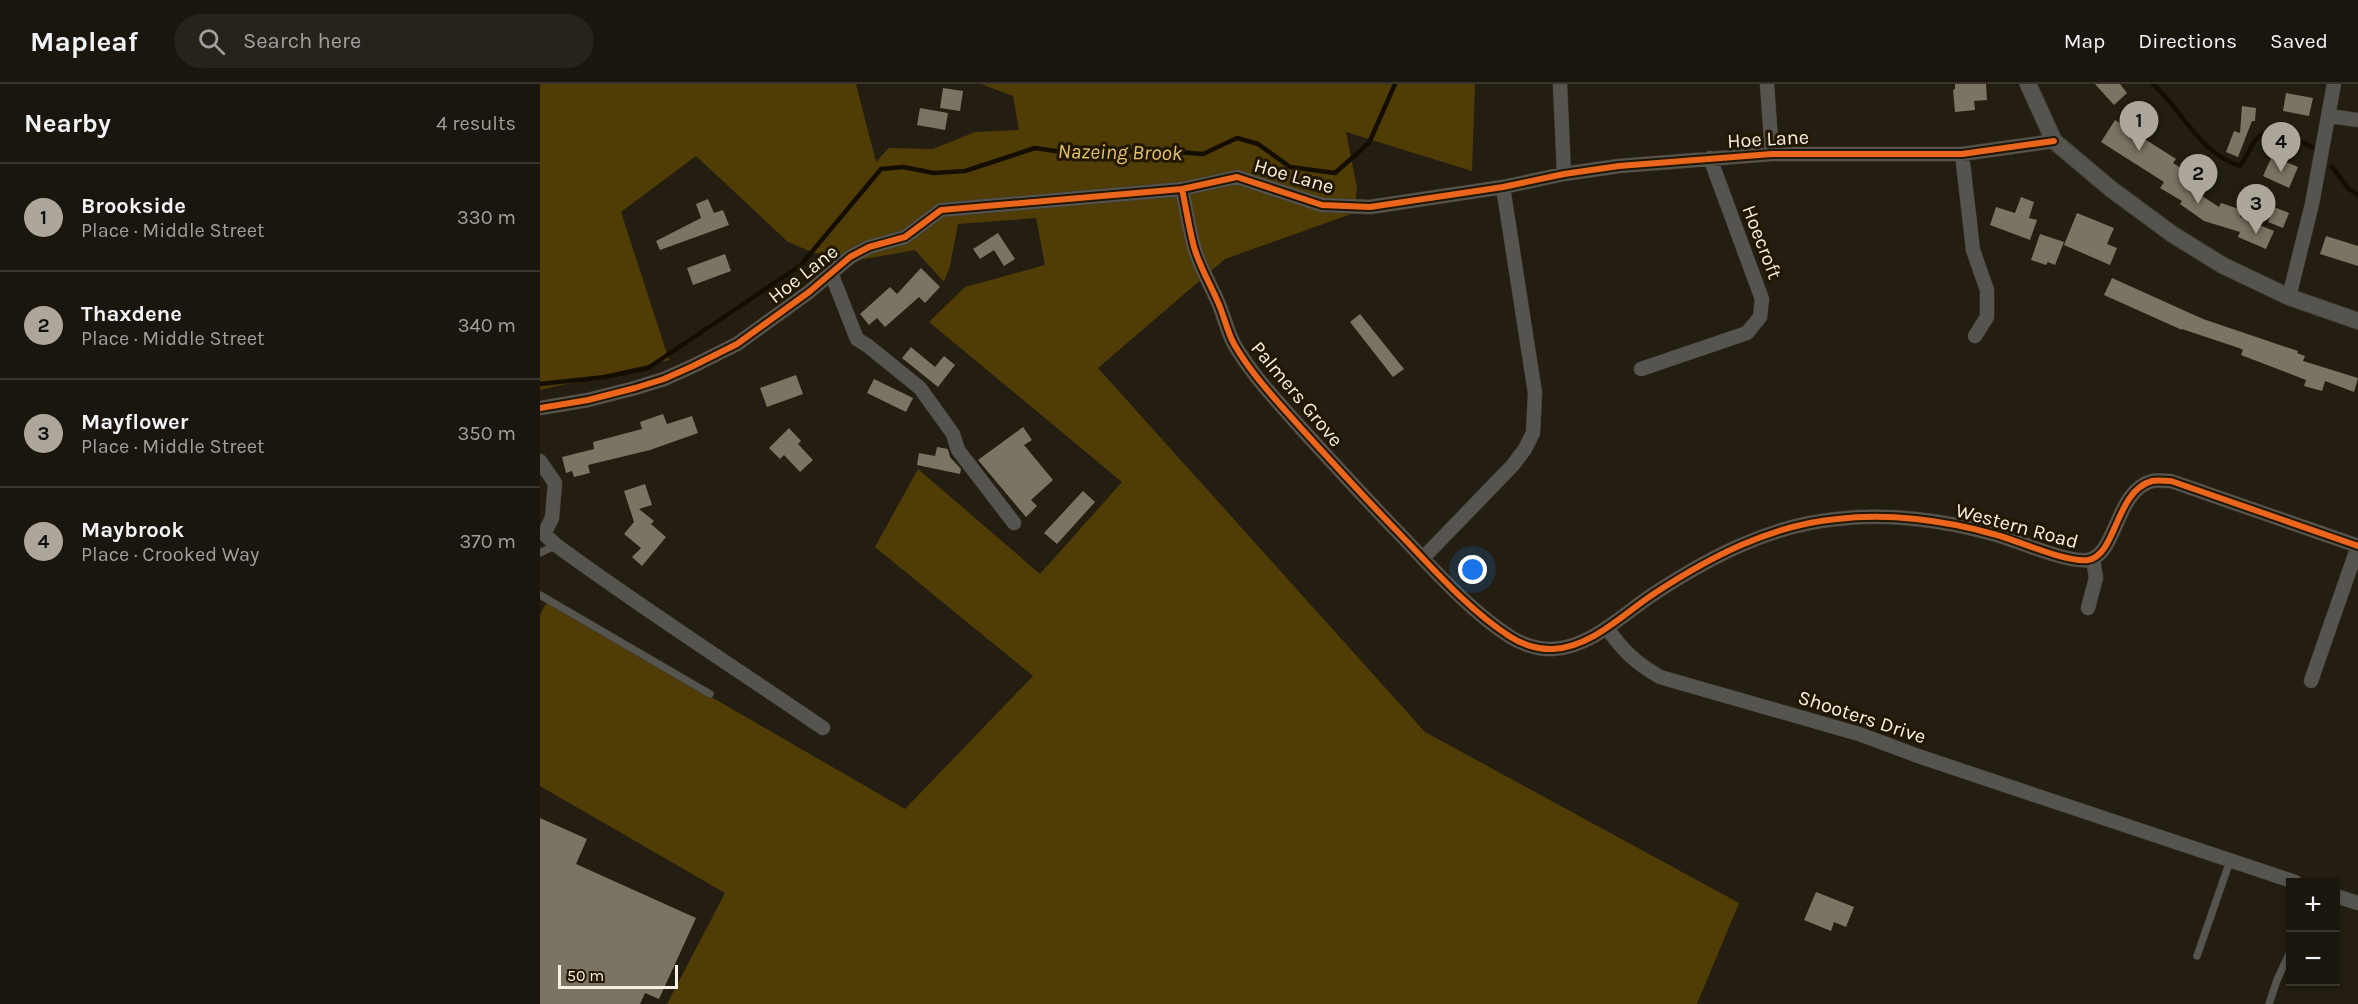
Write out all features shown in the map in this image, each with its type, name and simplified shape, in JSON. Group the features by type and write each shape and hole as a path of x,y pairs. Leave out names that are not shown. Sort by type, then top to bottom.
{"street":[{"path":"1560,84 1564,174"},
{"path":"1767,84 1772,154"},
{"path":"2028,84 2054,141 2111,189 2172,234 2222,265 2289,297 2358,321"},
{"path":"2289,297 2312,204 2330,116 2334,84"},
{"path":"2330,116 2358,120"},
{"name":"Hoe Lane","path":"540,408 588,400 664,380 737,344 809,292 850,257 869,247 905,237 941,210 1182,189 1237,177 1322,205 1370,207 1503,187 1564,174 1619,166 1772,154 1962,154 2054,141"},
{"path":"1962,154 1973,250 1987,290 1987,317 1975,336"},
{"name":"Hoecroft","path":"1641,369 1747,333 1760,317 1762,299 1710,158"},
{"path":"1423,558 1513,465 1533,433 1535,393 1503,187"},
{"name":"Palmers Grove","path":"1182,189 1195,250 1220,306 1231,339 1247,365 1344,476 1423,558 1490,622 1513,639 1535,647 1553,649 1573,646 1607,628"},
{"path":"831,273 857,339 920,388 952,434 958,450 1014,523"},
{"path":"540,461 555,483 552,518 544,534 633,602 823,728"},
{"name":"Western Road","path":"1607,628 1655,593 1710,560 1751,540 1794,525 1838,518 1924,520 1994,534 2077,561 2093,559 2104,549 2120,513 2135,491 2151,481 2171,481 2358,546"},
{"path":"2311,681 2358,546"},
{"path":"2088,608 2096,578 2093,559"},
{"name":"Shooters Drive","path":"1607,628 1638,664 1660,677 1859,734 2286,879"},
{"path":"2340,897 2358,903"}],"lane":[{"path":"540,553 556,545"},
{"path":"540,595 710,694"},
{"path":"2197,956 2230,861"},
{"path":"2269,1004 2286,961"}],"shaded area":[{"path":"540,84 856,84 876,162 889,148 933,149 975,132 1019,130 1013,96 981,84 1475,84 1472,171 1346,132 1357,188 1354,213 1225,259 1098,368 1425,732 1739,903 1697,1004 667,1004 725,893 540,786 540,615 547,602 905,809 1033,676 875,547 918,469 1040,574 1122,482 929,322 965,287 1045,265 1036,218 958,224 950,266 944,282 915,250 865,259 814,253 788,242 696,156 621,212 669,360 540,390"}],"building":[{"path":"1955,84 1986,84 1987,100 1974,101 1975,110 1955,112 1953,90"},
{"path":"2095,84 2120,84 2127,93 2114,105"},
{"path":"943,88 963,91 960,111 940,108"},
{"path":"2286,93 2313,98 2309,116 2283,111"},
{"path":"2242,106 2256,108 2255,121 2252,121 2238,157 2226,152 2234,131 2240,133"},
{"path":"920,108 948,113 945,130 917,125"},
{"path":"2115,120 2176,159 2173,163 2195,177 2188,187 2219,207 2221,203 2242,210 2240,217 2274,231 2266,249 2238,237 2240,232 2204,221 2180,204 2182,201 2160,188 2164,182 2101,142"},
{"path":"2272,156 2298,167 2289,188 2263,176"},
{"path":"2021,197 2034,202 2029,218 2037,220 2030,240 1990,225 1996,207 2015,213"},
{"path":"708,199 714,213 723,210 729,225 660,250 656,241 701,218 696,204"},
{"path":"2274,207 2289,213 2283,228 2268,222"},
{"path":"2077,213 2114,228 2107,244 2117,248 2110,265 2064,245"},
{"path":"998,233 1015,259 1004,266 994,250 980,259 973,249"},
{"path":"2040,234 2064,242 2055,265 2048,262 2046,265 2031,260"},
{"path":"2326,236 2358,246 2358,266 2320,254"},
{"path":"725,254 731,271 693,285 687,268"},
{"path":"921,268 940,287 925,303 919,297 885,327 877,318 869,325 860,314 890,287 897,294"},
{"path":"2112,278 2203,319 2298,351 2297,353 2305,356 2303,361 2358,378 2354,392 2325,381 2322,391 2304,386 2306,380 2241,355 2243,350 2239,348 2182,330 2104,295"},
{"path":"1360,314 1404,369 1393,377 1350,322"},
{"path":"911,347 935,367 944,356 955,365 938,387 902,358"},
{"path":"796,375 803,394 767,407 760,388"},
{"path":"874,379 913,398 906,412 867,393"},
{"path":"663,414 667,424 692,416 698,433 650,450 588,465 590,473 574,477 572,471 566,473 562,457 594,449 593,442 642,429 640,422"},
{"path":"1023,427 1032,440 1024,445 1053,480 1031,500 1037,506 1026,517 978,460"},
{"path":"789,428 801,441 798,444 813,460 800,472 784,455 780,459 769,448"},
{"path":"937,447 948,449 950,457 961,469 960,474 917,465 919,453 935,456"},
{"path":"645,484 652,505 639,509 654,521 651,524 666,537 642,566 632,557 641,548 624,534 634,522 624,491"},
{"path":"1083,491 1095,502 1057,544 1044,533"},
{"path":"540,818 587,839 576,864 696,918 659,999 645,993 640,1004 540,1004"},
{"path":"1816,892 1854,907 1846,927 1834,922 1831,931 1804,920"}],"waterway":[{"name":"Nazeing Brook","path":"540,384 605,377 648,368 800,266 881,169 903,167 934,173 965,171 1035,148 1082,155 1151,150 1203,154 1237,138 1258,144 1290,167 1335,173 1369,143 1395,84"},
{"name":"Nazeing Brook","path":"2153,84 2213,152 2240,166 2254,142 2266,133 2283,134 2314,148"},
{"name":"Nazeing Brook","path":"2332,167 2349,189 2358,195"}],"cycle path":[{"path":"540,408 588,400 635,388 664,379 693,366 737,344 809,292 850,257 869,247 905,237 941,210 1182,189 1237,177 1322,205 1370,207 1503,187 1564,174 1619,166 1772,154 1962,154 2054,141"},
{"path":"1182,189 1192,240 1199,262 1220,307 1232,340 1256,377 1370,503 1449,585 1493,625 1514,639 1530,646 1553,649 1581,642 1607,628 1643,601 1719,555 1765,536 1812,522 1856,517 1916,519 1993,534 2067,558 2088,560 2098,556 2105,547 2123,509 2140,487 2152,481 2171,481 2358,546"}],"place":[{"name":"Brookside","path":"2139,151"},
{"name":"Maybrook","path":"2281,172"},
{"name":"Thaxdene","path":"2198,204"},
{"name":"Mayflower","path":"2256,234"}]}
